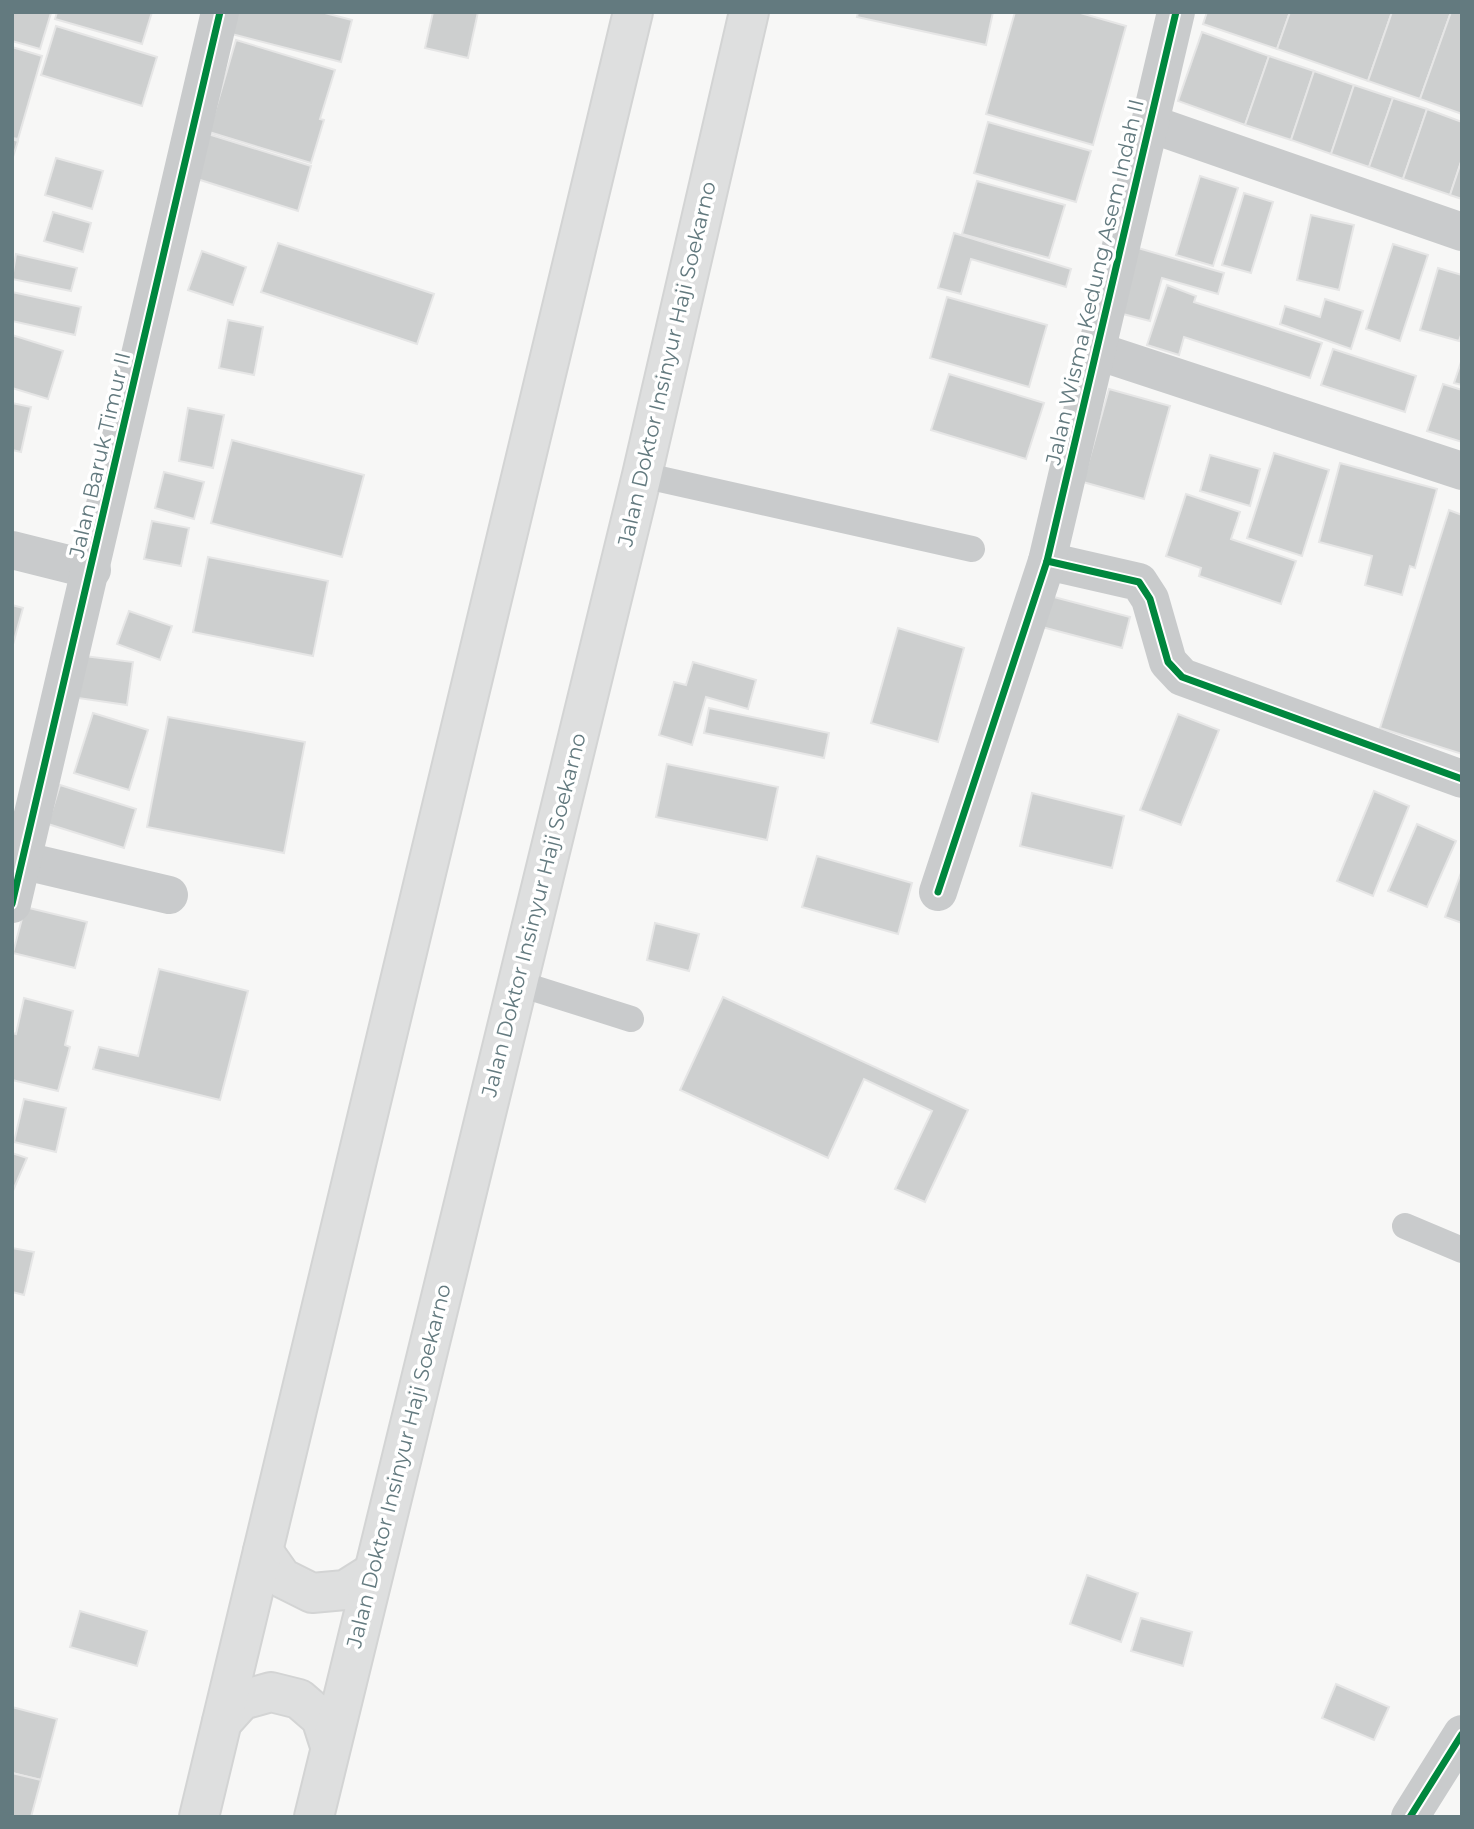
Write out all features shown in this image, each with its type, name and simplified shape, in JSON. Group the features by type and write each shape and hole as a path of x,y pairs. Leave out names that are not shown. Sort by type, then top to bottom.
{"main road":[{"path":"199,1817 633,12"},
{"name":"Jalan Doktor Insinyur Haji Soekarno","path":"314,1817 642,475 749,12"},
{"path":"263,1551 282,1578 312,1592 345,1590 372,1573"},
{"path":"222,1721 242,1700 271,1692 289,1696 299,1699 321,1718 330,1746"}],"street":[{"name":"Jalan Baruk Timur II","path":"12,904 18,859 92,570 220,12"},
{"name":"Jalan Wisma Kedung Asem Indah II","path":"938,892 1047,561 1176,12"},
{"name":"Jalan Wisma Kedung Asem Indah II","path":"1150,124 1462,232"},
{"name":"Jalan Wisma Kedung Asem Indah II","path":"1097,351 1462,471"},
{"path":"12,550 92,570"},
{"path":"1047,561 1139,582 1150,599 1168,662 1182,677 1462,779"},
{"path":"18,859 169,895"},
{"path":"1410,1817 1462,1734"}],"lane":[{"path":"642,475 972,549"},
{"path":"517,984 631,1019"},
{"path":"1405,1226 1462,1250"}],"building":[{"path":"12,12 51,13 40,49 12,41"},
{"path":"57,12 152,12 142,44 55,19"},
{"path":"229,12 321,12 352,20 341,62 224,32"},
{"path":"433,12 478,12 468,58 425,48"},
{"path":"858,12 993,12 986,45 857,17"},
{"path":"1015,12 1077,12 1126,26 1093,145 986,114"},
{"path":"1207,12 1290,12 1277,49 1203,24"},
{"path":"1290,12 1392,12 1368,81 1277,49"},
{"path":"1392,12 1451,12 1420,99 1368,81"},
{"path":"1451,12 1462,12 1462,114 1420,99"},
{"path":"56,26 157,57 142,106 41,75"},
{"path":"1202,32 1269,56 1245,125 1178,101"},
{"path":"236,40 335,70 320,119 324,120 311,163 209,132"},
{"path":"12,47 42,56 18,139 12,138"},
{"path":"1269,56 1314,71 1291,140 1245,125"},
{"path":"1314,71 1354,85 1331,154 1291,140"},
{"path":"1354,85 1393,98 1369,167 1331,154"},
{"path":"1393,98 1427,109 1403,179 1369,167"},
{"path":"1427,109 1462,122 1462,159 1450,195 1403,179"},
{"path":"988,122 1091,151 1076,202 974,173"},
{"path":"208,134 311,166 298,211 194,178"},
{"path":"12,139 18,141 12,160"},
{"path":"56,158 103,171 92,209 45,195"},
{"path":"1462,159 1462,199 1450,195"},
{"path":"1200,176 1238,188 1213,266 1176,255"},
{"path":"977,181 1065,205 1049,258 962,234"},
{"path":"1244,193 1273,202 1251,273 1222,265"},
{"path":"53,212 91,223 83,252 44,241"},
{"path":"1311,215 1354,225 1339,290 1297,280"},
{"path":"954,233 1071,269 1066,287 971,259 961,294 938,288"},
{"path":"278,243 434,294 417,344 261,292"},
{"path":"1393,244 1428,255 1400,341 1366,329"},
{"path":"1138,248 1224,273 1218,294 1162,278 1150,321 1119,313"},
{"path":"202,251 246,267 233,305 188,290"},
{"path":"16,254 77,268 71,291 12,279"},
{"path":"1438,268 1462,275 1462,332 1459,341 1420,330"},
{"path":"1167,285 1196,296 1194,302 1322,343 1310,378 1184,337 1179,355 1147,345"},
{"path":"12,292 81,307 75,335 12,321"},
{"path":"947,297 1047,325 1029,387 930,358"},
{"path":"1325,299 1363,311 1351,349 1280,324 1285,306 1320,317"},
{"path":"228,320 263,327 254,375 219,368"},
{"path":"12,335 63,351 48,399 12,388"},
{"path":"1333,349 1416,376 1405,412 1321,385"},
{"path":"1462,359 1462,385 1454,383"},
{"path":"949,374 1044,403 1026,459 931,430"},
{"path":"1443,384 1462,390 1462,442 1427,431"},
{"path":"1109,389 1170,406 1144,499 1083,482"},
{"path":"12,403 31,407 21,452 12,450"},
{"path":"188,408 224,415 213,468 179,461"},
{"path":"232,440 364,475 342,557 211,523"},
{"path":"1274,453 1329,470 1302,556 1247,538"},
{"path":"1210,455 1260,469 1250,506 1200,491"},
{"path":"1340,463 1437,489 1415,568 1410,566 1402,595 1365,585 1372,556 1319,542"},
{"path":"164,472 204,482 194,519 155,508"},
{"path":"1186,494 1240,512 1231,539 1296,561 1281,604 1199,576 1201,568 1166,556"},
{"path":"1449,510 1462,515 1462,754 1380,728"},
{"path":"152,521 189,528 181,566 144,559"},
{"path":"208,557 328,581 313,656 193,632"},
{"path":"1050,596 1130,617 1122,648 1042,627"},
{"path":"12,605 23,608 12,648"},
{"path":"129,611 172,626 160,660 117,644"},
{"path":"898,628 964,648 938,742 871,723"},
{"path":"84,656 133,662 127,705 78,698"},
{"path":"693,662 756,680 748,709 706,697 692,745 659,735 674,682 686,685"},
{"path":"709,708 829,733 824,758 704,733"},
{"path":"93,713 148,730 129,790 74,773"},
{"path":"1178,714 1219,730 1181,825 1140,810"},
{"path":"168,717 305,742 284,853 147,827"},
{"path":"667,764 778,787 767,840 656,817"},
{"path":"60,785 136,809 124,848 48,824"},
{"path":"1374,791 1409,806 1373,896 1337,881"},
{"path":"1032,793 1124,816 1112,868 1020,846"},
{"path":"1417,824 1456,841 1427,907 1388,891"},
{"path":"817,856 912,883 898,934 802,907"},
{"path":"1462,870 1462,923 1445,917"},
{"path":"25,907 87,922 75,968 13,953"},
{"path":"655,923 699,934 689,971 647,960"},
{"path":"159,969 248,991 220,1100 93,1069 99,1047 138,1056"},
{"path":"723,997 968,1110 925,1202 895,1189 932,1111 864,1079 828,1158 680,1090"},
{"path":"24,998 73,1011 65,1045 70,1047 58,1091 12,1080 12,1033 16,1034"},
{"path":"24,1099 66,1108 56,1152 14,1142"},
{"path":"12,1153 27,1158 12,1193"},
{"path":"12,1248 34,1252 24,1295 12,1292"},
{"path":"1087,1575 1138,1593 1121,1642 1070,1624"},
{"path":"80,1611 147,1631 137,1666 70,1647"},
{"path":"1141,1618 1192,1632 1183,1666 1131,1651"},
{"path":"1336,1684 1389,1707 1374,1740 1322,1718"},
{"path":"12,1707 57,1719 41,1780 12,1773"},
{"path":"12,1773 41,1780 31,1817 12,1817"}],"cycle path":[{"path":"12,904 220,12"},
{"path":"938,892 1047,561 1176,12"},
{"path":"1047,561 1139,582 1150,599 1168,662 1182,677 1462,779"},
{"path":"1410,1817 1462,1734"}]}
